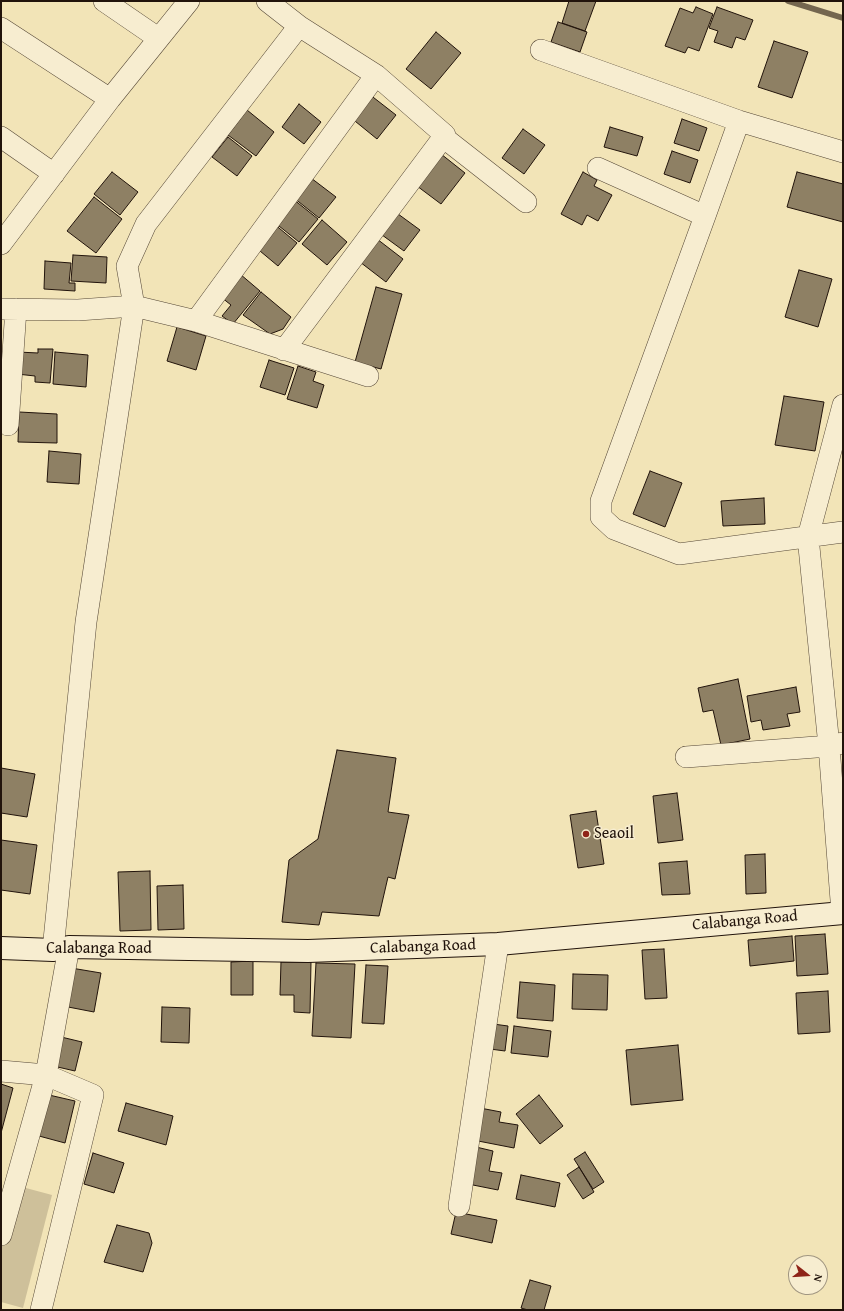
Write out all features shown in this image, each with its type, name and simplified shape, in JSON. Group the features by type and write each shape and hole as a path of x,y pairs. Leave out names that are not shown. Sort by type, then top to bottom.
{"main road":[{"name":"Calabanga Road","path":"1,948 308,951 498,944 842,913"}],"street":[{"path":"104,1 158,38"},
{"path":"1,244 110,99 189,1"},
{"path":"267,1 299,26 376,76 445,135 284,350"},
{"path":"1,1235 46,1075 61,949 86,622 134,306 127,266 146,224 299,26"},
{"path":"1,28 110,99"},
{"path":"541,50 739,121 843,152"},
{"path":"196,321 376,76"},
{"path":"739,121 601,501 601,517 614,529 679,554 843,532"},
{"path":"1,137 54,174"},
{"path":"443,137 526,202"},
{"path":"598,168 705,216"},
{"path":"8,425 8,309 78,310 134,306 196,321 368,376"},
{"path":"842,913 836,745 808,537 843,405"},
{"path":"686,757 836,745"},
{"path":"459,1206 498,944"},
{"path":"1,1071 46,1075 93,1095 41,1310"}],"shaded area":[{"path":"11,1184 52,1195 23,1308 1,1302 1,1220"}],"building":[{"path":"569,1 596,1 585,31 562,23"},
{"path":"696,7 713,14 699,51 688,47 685,53 665,46 680,8 693,13"},
{"path":"717,7 753,20 745,40 736,37 732,48 714,42 718,31 709,28"},
{"path":"558,22 587,32 580,52 551,42"},
{"path":"436,32 461,53 431,89 406,69"},
{"path":"774,41 808,52 792,98 758,87"},
{"path":"369,94 396,115 377,139 350,117"},
{"path":"299,104 321,122 304,144 282,127"},
{"path":"247,110 274,132 256,156 228,135"},
{"path":"682,119 707,128 699,151 674,143"},
{"path":"610,127 643,137 637,156 604,147"},
{"path":"523,129 545,145 524,174 502,158"},
{"path":"228,137 252,156 237,176 212,157"},
{"path":"672,151 698,160 690,183 664,174"},
{"path":"441,154 465,173 441,204 417,186"},
{"path":"112,172 138,192 120,215 94,194"},
{"path":"583,172 597,180 594,186 612,195 598,221 587,215 582,225 561,214"},
{"path":"797,172 843,184 843,222 787,207"},
{"path":"311,178 336,197 319,218 294,198"},
{"path":"94,197 122,219 96,253 67,231"},
{"path":"293,199 318,219 299,242 274,222"},
{"path":"394,211 420,230 404,251 378,232"},
{"path":"322,220 347,242 327,265 302,244"},
{"path":"273,223 297,243 278,266 254,246"},
{"path":"377,239 403,259 386,282 360,262"},
{"path":"73,255 107,257 106,283 71,281"},
{"path":"45,261 71,263 69,283 75,283 75,291 44,289"},
{"path":"799,270 832,279 818,327 785,317"},
{"path":"240,274 260,291 233,324 222,316 231,305 221,297"},
{"path":"376,287 402,294 381,369 355,362"},
{"path":"261,292 291,317 283,329 270,334 243,315"},
{"path":"177,327 206,336 196,370 167,361"},
{"path":"38,349 53,349 50,383 35,382 35,376 17,374 18,352 38,353"},
{"path":"55,352 88,355 86,387 53,384"},
{"path":"269,360 294,368 285,395 260,387"},
{"path":"298,366 316,372 313,381 324,385 317,408 287,399"},
{"path":"784,396 824,402 815,451 775,445"},
{"path":"19,412 57,414 57,443 18,442"},
{"path":"49,451 81,454 79,484 47,482"},
{"path":"650,471 682,483 665,527 633,514"},
{"path":"764,498 765,524 723,526 721,501"},
{"path":"738,679 750,739 721,745 713,710 703,712 698,688"},
{"path":"796,687 800,712 787,714 790,726 763,730 761,720 751,722 747,696"},
{"path":"337,750 396,758 388,812 409,815 395,879 388,877 379,916 322,912 319,925 282,922 289,860 318,839"},
{"path":"1,768 35,774 27,817 1,813"},
{"path":"677,793 683,840 658,843 653,796"},
{"path":"596,811 604,864 578,868 570,815"},
{"path":"1,840 37,845 30,894 1,890"},
{"path":"765,854 766,893 746,894 745,855"},
{"path":"687,861 690,894 662,895 659,863"},
{"path":"150,871 151,930 120,931 118,872"},
{"path":"183,885 184,929 158,930 157,886"},
{"path":"825,934 828,974 797,976 795,936"},
{"path":"792,936 794,961 750,966 748,940"},
{"path":"664,949 667,998 645,999 642,950"},
{"path":"253,961 253,995 231,995 231,962"},
{"path":"281,962 311,962 310,1013 294,1012 294,995 280,995"},
{"path":"316,963 355,964 351,1038 312,1036"},
{"path":"366,965 388,966 384,1024 362,1023"},
{"path":"71,968 101,973 94,1012 63,1006"},
{"path":"573,974 608,975 607,1010 572,1009"},
{"path":"520,982 555,985 553,1021 517,1018"},
{"path":"828,991 830,1032 798,1034 796,993"},
{"path":"162,1007 190,1008 189,1043 161,1042"},
{"path":"493,1024 508,1026 505,1051 490,1049"},
{"path":"514,1026 551,1031 548,1057 511,1053"},
{"path":"57,1036 82,1042 75,1071 49,1065"},
{"path":"678,1045 683,1100 631,1105 626,1050"},
{"path":"1,1084 13,1088 1,1133"},
{"path":"49,1095 75,1101 65,1143 39,1136"},
{"path":"539,1095 563,1126 540,1144 516,1114"},
{"path":"126,1103 173,1116 166,1145 118,1131"},
{"path":"480,1108 501,1112 499,1122 518,1125 514,1148 473,1140"},
{"path":"476,1147 493,1151 489,1171 502,1173 498,1190 468,1184"},
{"path":"585,1152 604,1182 593,1189 574,1159"},
{"path":"93,1153 124,1163 114,1193 84,1184"},
{"path":"579,1167 594,1192 583,1199 567,1175"},
{"path":"521,1175 560,1183 555,1207 516,1199"},
{"path":"456,1212 497,1220 492,1243 451,1234"},
{"path":"117,1225 149,1233 152,1243 143,1272 104,1262"},
{"path":"530,1280 551,1286 544,1310 528,1310 521,1308"}],"waterway":[{"path":"788,1 843,18"}],"place":[{"name":"Seaoil","path":"586,834"}]}
